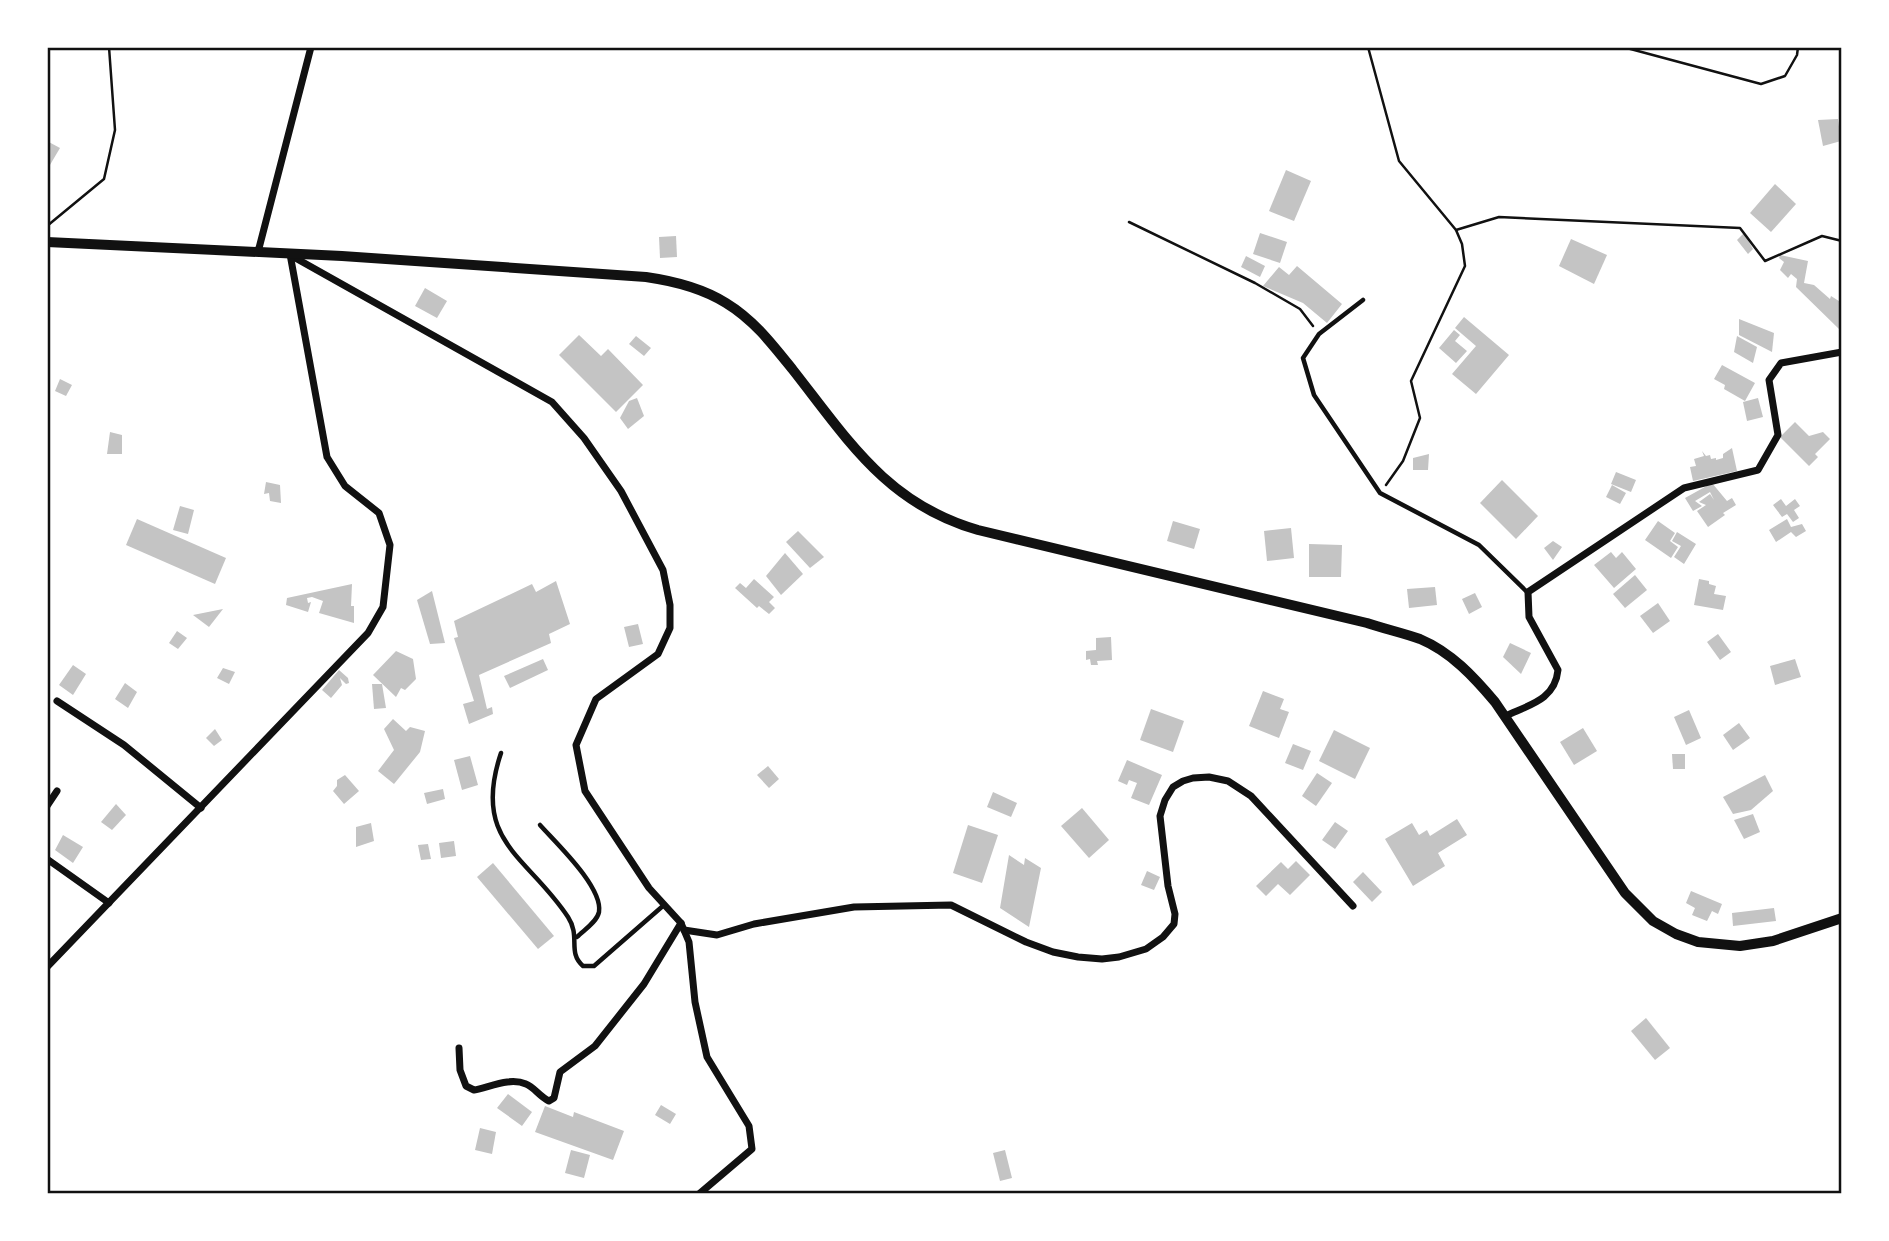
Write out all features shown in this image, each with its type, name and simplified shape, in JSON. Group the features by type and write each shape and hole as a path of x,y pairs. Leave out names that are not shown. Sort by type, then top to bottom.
{"street":[{"path":"258,252 311,47"},
{"path":"47,242 258,252 646,277 706,292 728,304 760,330 859,454 895,489 927,510 978,530 1367,623 1420,639 1446,654 1466,669 1505,716 1620,886 1643,913 1676,934 1698,942 1741,946 1773,941 1842,918"},
{"path":"47,967 368,633 383,607 390,545 379,513 345,486 327,457 290,254"},
{"path":"290,254 552,402 584,438 621,491 663,570 670,605 670,628 657,654 596,699 576,745 585,791 649,888 682,927 689,942 695,1002 706,1057 749,1126 752,1149 699,1194"},
{"path":"1505,716 1544,699 1557,680 1558,670 1529,617 1528,592 1684,488 1758,470 1778,435 1769,380 1781,363 1842,352"},
{"path":"57,701 124,745 201,808"},
{"path":"682,927 717,935 754,924 854,907 951,905 1026,942 1053,952 1090,958 1119,957 1146,949 1163,937 1174,924 1175,914 1160,816 1165,800 1173,788 1182,781 1209,777 1228,781 1251,796 1353,906"},
{"path":"47,806 57,791"},
{"path":"47,859 108,903"},
{"path":"459,1048 460,1070 466,1086 474,1090 513,1080 528,1084 539,1096 549,1101 554,1098 560,1072 595,1046 644,984 682,927"}],"lane":[{"path":"1363,300 1319,334 1303,358 1314,395 1380,493 1479,545 1528,592"},
{"path":"501,754 497,765 495,819 503,840 567,916 576,938 576,960 583,966 594,966 664,905"},
{"path":"540,825 587,879 597,898 599,912 576,938"}],"path":[{"path":"47,226 104,179 115,130 109,47"},
{"path":"1368,47 1399,161 1456,230 1462,244 1465,265 1411,381 1420,418 1403,461 1380,493"},
{"path":"1623,47 1761,84 1785,76 1797,55 1798,47"},
{"path":"1456,230 1499,217 1740,228 1765,261 1822,236 1842,241"},
{"path":"1129,222 1255,283 1300,309 1319,334"}],"building":[{"path":"1838,119 1841,141 1823,146 1818,120"},
{"path":"47,141 60,148 47,170"},
{"path":"1286,170 1311,181 1294,221 1269,211"},
{"path":"1775,184 1796,204 1771,232 1750,213"},
{"path":"1260,233 1287,242 1280,263 1253,254"},
{"path":"1744,233 1753,249 1748,254 1737,240"},
{"path":"676,236 677,257 660,258 659,237"},
{"path":"1571,239 1607,255 1594,284 1559,266"},
{"path":"1780,255 1808,261 1804,283 1814,285 1830,299 1831,296 1842,303 1842,328 1839,329 1796,287 1797,279 1791,274 1788,278 1780,270 1784,262 1779,258"},
{"path":"1246,256 1265,266 1260,277 1241,267"},
{"path":"1297,266 1342,304 1327,323 1303,303 1263,286 1279,267 1289,275"},
{"path":"425,288 447,301 437,318 415,306"},
{"path":"1464,317 1509,355 1476,394 1452,374 1476,346 1455,328"},
{"path":"1739,319 1774,333 1772,352 1739,335"},
{"path":"1454,330 1460,335 1455,341 1467,351 1456,363 1439,348"},
{"path":"579,335 601,356 608,349 643,385 616,412 559,355"},
{"path":"636,336 651,348 644,356 629,344"},
{"path":"1737,336 1757,347 1753,363 1734,352"},
{"path":"1722,365 1755,383 1745,401 1724,389 1725,385 1714,379"},
{"path":"60,379 72,385 66,396 55,391"},
{"path":"637,398 644,416 628,429 620,418 629,401"},
{"path":"1758,398 1763,417 1747,421 1743,402"},
{"path":"1795,422 1809,436 1823,432 1830,439 1815,454 1818,457 1809,466 1780,437"},
{"path":"110,432 122,435 122,454 107,454"},
{"path":"1732,448 1737,471 1693,481 1690,467 1696,466 1694,459 1704,456 1702,451 1716,460 1723,458 1723,454"},
{"path":"1429,454 1428,470 1413,470 1413,458"},
{"path":"1616,472 1636,480 1631,492 1611,484"},
{"path":"1502,480 1538,516 1516,539 1480,503"},
{"path":"266,482 280,485 281,503 270,501 269,493 264,494"},
{"path":"1712,483 1727,501 1732,498 1736,505 1708,527 1697,511 1706,505 1699,502 1710,494 1714,500 1710,492 1695,501 1702,506 1693,511 1685,498"},
{"path":"1612,485 1626,493 1620,504 1606,497"},
{"path":"1781,499 1786,506 1795,499 1800,506 1794,510 1799,518 1793,522 1787,514 1782,517 1773,505"},
{"path":"180,506 194,510 188,534 173,530"},
{"path":"137,519 226,558 215,584 126,545"},
{"path":"1787,519 1791,527 1802,524 1806,531 1796,537 1791,532 1776,542 1769,530"},
{"path":"1173,521 1200,529 1194,549 1167,541"},
{"path":"1658,521 1675,533 1670,541 1678,547 1671,558 1645,540"},
{"path":"1291,528 1294,558 1267,561 1264,531"},
{"path":"798,531 824,557 810,568 786,542"},
{"path":"1677,532 1696,544 1684,564 1674,557 1681,546 1672,541"},
{"path":"1553,541 1562,547 1553,560 1544,548"},
{"path":"1309,544 1342,545 1341,577 1309,577"},
{"path":"1611,552 1616,558 1622,552 1636,569 1614,588 1594,565"},
{"path":"785,553 803,574 781,595 766,576"},
{"path":"1635,575 1647,590 1625,608 1613,594"},
{"path":"754,579 774,597 769,602 775,608 769,614 759,606 757,608 735,588 740,583 746,588"},
{"path":"1699,579 1716,586 1714,594 1726,596 1723,610 1694,605"},
{"path":"556,581 570,624 549,634 551,643 479,675 487,709 492,707 493,714 469,724 463,704 474,701 454,638 458,637 454,621 532,584 536,592"},
{"path":"352,584 351,606 354,606 354,623 319,613 323,601 312,597 307,598 308,603 311,602 308,612 286,605 287,598"},
{"path":"1435,587 1437,605 1409,608 1407,589"},
{"path":"432,591 445,643 430,644 417,600"},
{"path":"1475,593 1482,607 1469,614 1462,599"},
{"path":"1658,603 1670,621 1653,633 1640,616"},
{"path":"223,609 209,627 193,615"},
{"path":"638,624 643,644 629,647 624,627"},
{"path":"177,631 187,638 178,649 169,643"},
{"path":"1718,634 1731,652 1720,660 1707,642"},
{"path":"1111,637 1112,660 1097,661 1098,665 1091,665 1090,659 1086,660 1086,651 1096,650 1096,638"},
{"path":"1510,643 1531,653 1521,674 1503,657"},
{"path":"396,651 413,659 416,679 405,690 401,688 396,697 373,675"},
{"path":"543,659 548,670 510,688 504,676"},
{"path":"1795,659 1801,677 1775,685 1770,666"},
{"path":"73,665 86,674 73,695 59,685"},
{"path":"223,668 235,672 229,684 217,678"},
{"path":"339,670 348,678 349,683 346,684 340,678 342,685 331,698 322,690"},
{"path":"125,683 137,692 128,708 115,699"},
{"path":"372,684 382,684 386,708 374,709"},
{"path":"1263,691 1284,699 1280,709 1289,712 1279,738 1249,726"},
{"path":"1151,709 1184,721 1173,752 1140,740"},
{"path":"1689,710 1701,738 1686,745 1674,717"},
{"path":"393,719 406,731 410,727 425,731 420,752 394,784 378,771 394,750 384,729"},
{"path":"1739,723 1750,738 1733,750 1723,735"},
{"path":"1583,728 1597,751 1574,765 1560,742"},
{"path":"215,729 222,740 214,746 206,738"},
{"path":"1334,730 1370,748 1355,779 1319,761"},
{"path":"1293,744 1311,751 1303,770 1285,763"},
{"path":"1672,754 1685,754 1685,769 1673,769"},
{"path":"470,756 478,785 462,790 454,760"},
{"path":"1127,760 1162,775 1149,805 1131,798 1137,783 1129,780 1127,785 1118,781"},
{"path":"768,766 779,779 769,788 757,775"},
{"path":"1317,773 1332,783 1316,806 1302,796"},
{"path":"345,775 359,791 344,804 333,791 337,780"},
{"path":"1765,775 1773,791 1751,810 1733,814 1723,797"},
{"path":"443,789 445,799 427,804 424,793"},
{"path":"993,792 1017,803 1011,817 987,807"},
{"path":"116,804 126,815 112,830 101,822"},
{"path":"1082,808 1109,840 1089,858 1061,826"},
{"path":"1753,814 1760,832 1744,839 1734,820"},
{"path":"1457,819 1467,835 1438,853 1445,866 1413,886 1385,839 1412,823 1419,835 1427,830 1430,836"},
{"path":"1335,822 1348,831 1335,849 1322,840"},
{"path":"371,823 374,841 356,847 356,827"},
{"path":"968,825 998,835 982,883 953,873"},
{"path":"63,835 83,847 73,863 55,850"},
{"path":"454,841 456,856 441,858 439,843"},
{"path":"428,844 431,859 421,860 418,845"},
{"path":"1009,855 1024,865 1025,858 1041,868 1029,927 1000,908"},
{"path":"1296,861 1310,875 1290,895 1278,884 1266,896 1256,886 1281,862 1288,869"},
{"path":"493,863 554,936 538,949 477,877"},
{"path":"1147,871 1160,877 1154,890 1141,885"},
{"path":"1363,872 1382,892 1372,902 1353,882"},
{"path":"1691,891 1722,904 1718,914 1712,911 1707,921 1692,915 1695,908 1686,903"},
{"path":"1774,908 1776,921 1733,926 1732,913"},
{"path":"1646,1018 1670,1048 1655,1060 1631,1031"},
{"path":"508,1094 532,1112 522,1126 497,1108"},
{"path":"661,1105 676,1114 670,1124 655,1115"},
{"path":"545,1106 573,1117 574,1112 624,1131 613,1160 535,1132"},
{"path":"480,1128 496,1132 492,1154 475,1150"},
{"path":"571,1150 590,1155 584,1178 565,1173"},
{"path":"1005,1150 1012,1178 1000,1181 993,1153"}]}
